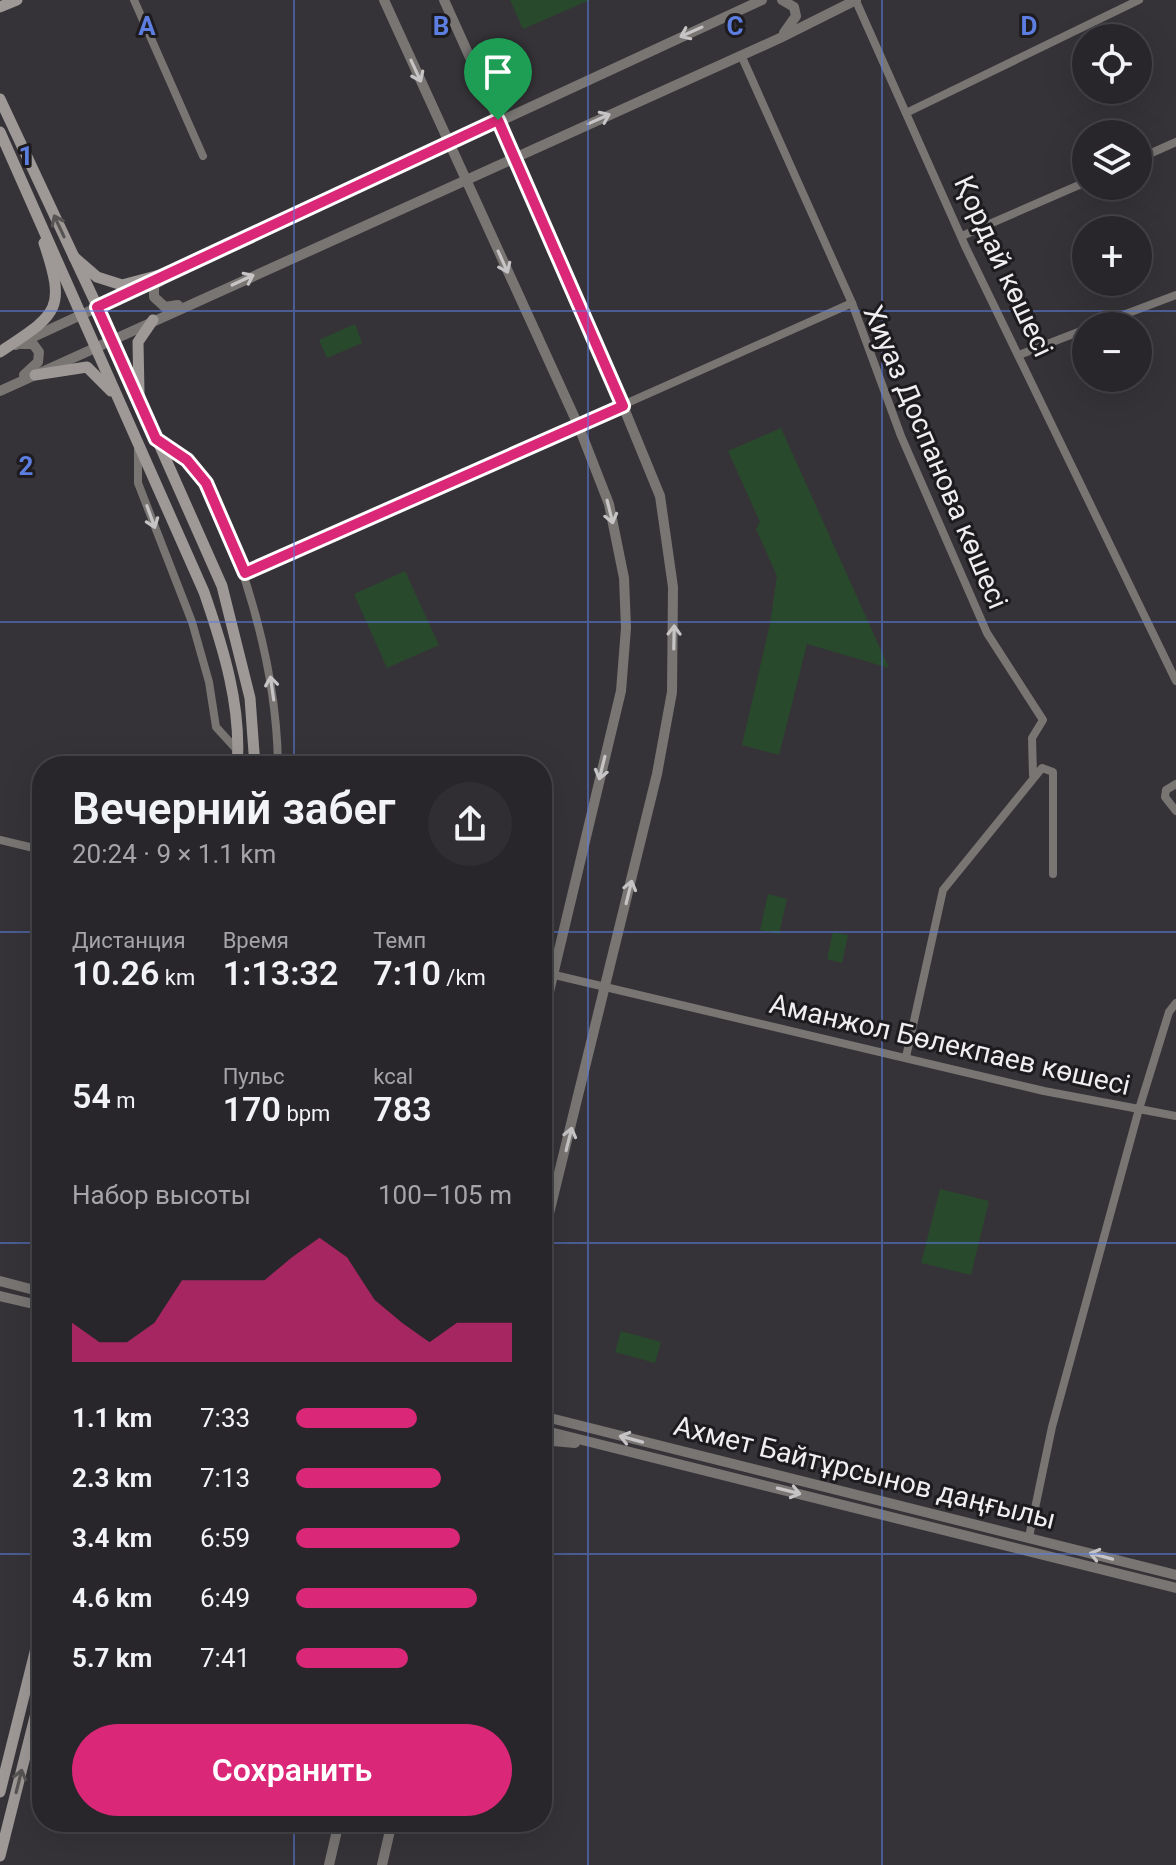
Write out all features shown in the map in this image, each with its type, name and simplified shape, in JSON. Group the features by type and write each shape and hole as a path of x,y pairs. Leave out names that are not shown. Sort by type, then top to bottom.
{"main road":[{"path":"0,7 17,0"},
{"path":"0,99 112,338 224,590 250,698 254,756"},
{"path":"0,132 204,592 220,641 235,713 238,756"},
{"path":"0,352 38,327 56,304 58,286 33,204"},
{"path":"73,257 97,277 122,285 173,272"},
{"path":"140,402 138,342 153,320"},
{"path":"35,375 87,367 114,394 131,425"},
{"path":"0,1792 32,1664"},
{"path":"0,1856 32,1729"}],"street":[{"path":"134,0 203,156"},
{"path":"384,0 579,427 609,504 624,578 626,628 621,691 552,986"},
{"path":"444,0 623,406 660,496 668,540 675,628 672,692 657,774 552,1201"},
{"path":"0,352 762,0"},
{"path":"780,38 796,16 794,7 782,0"},
{"path":"0,391 780,38 856,0"},
{"name":"Қордай көшесі","path":"856,0 962,236 1176,681"},
{"path":"906,113 1139,0"},
{"path":"741,55 852,303"},
{"path":"1152,153 1176,142"},
{"path":"962,236 1072,188"},
{"path":"173,272 154,285 154,297 158,304 175,306 203,299"},
{"path":"1131,312 1176,295"},
{"name":"Хиуаз Доспанова көшесі","path":"245,573 852,303 901,436 987,633 1043,720 1032,738 1033,775"},
{"path":"1019,355 1072,334"},
{"path":"13,384 33,369 39,356 33,344 15,345"},
{"path":"156,439 187,460 206,483 245,573 265,646 276,719 278,756"},
{"path":"138,441 138,483 192,622 209,682 216,727 239,752"},
{"path":"906,1057 943,890 1033,775 1042,768 1053,772 1053,874"},
{"path":"1176,784 1166,790 1168,804 1176,811"},
{"path":"0,840 32,848"},
{"name":"Аманжол Бөлекпаев көшесі","path":"552,974 1044,1091 1139,1109 1045,1457 1029,1537"},
{"path":"1176,1003 1169,1012 1139,1109 1176,1116"},
{"path":"0,1281 32,1289"},
{"path":"0,1296 32,1305"},
{"name":"Ахмет Байтұрсынов даңғылы","path":"552,1419 1176,1588"},
{"name":"Ахмет Байтұрсынов даңғылы","path":"552,1432 1029,1537 1176,1575"},
{"path":"552,1441 605,1445"},
{"path":"329,1865 337,1832"},
{"path":"382,1865 390,1832"}],"green space":[{"path":"510,0 590,0 523,29"},
{"path":"355,324 362,343 327,358 319,340"},
{"path":"781,428 889,668 807,644 779,755 742,745 770,624 777,576 756,529 760,522 728,451"},
{"path":"405,571 439,645 387,668 354,594"},
{"path":"768,894 787,899 779,934 760,930"},
{"path":"833,932 848,935 842,963 827,959"},
{"path":"940,1189 989,1201 971,1275 921,1263"},
{"path":"621,1331 661,1342 655,1363 615,1352"}],"route":[{"path":"498,120 582,306 623,406 245,573 206,483 187,460 156,439 97,307 498,120"}]}
